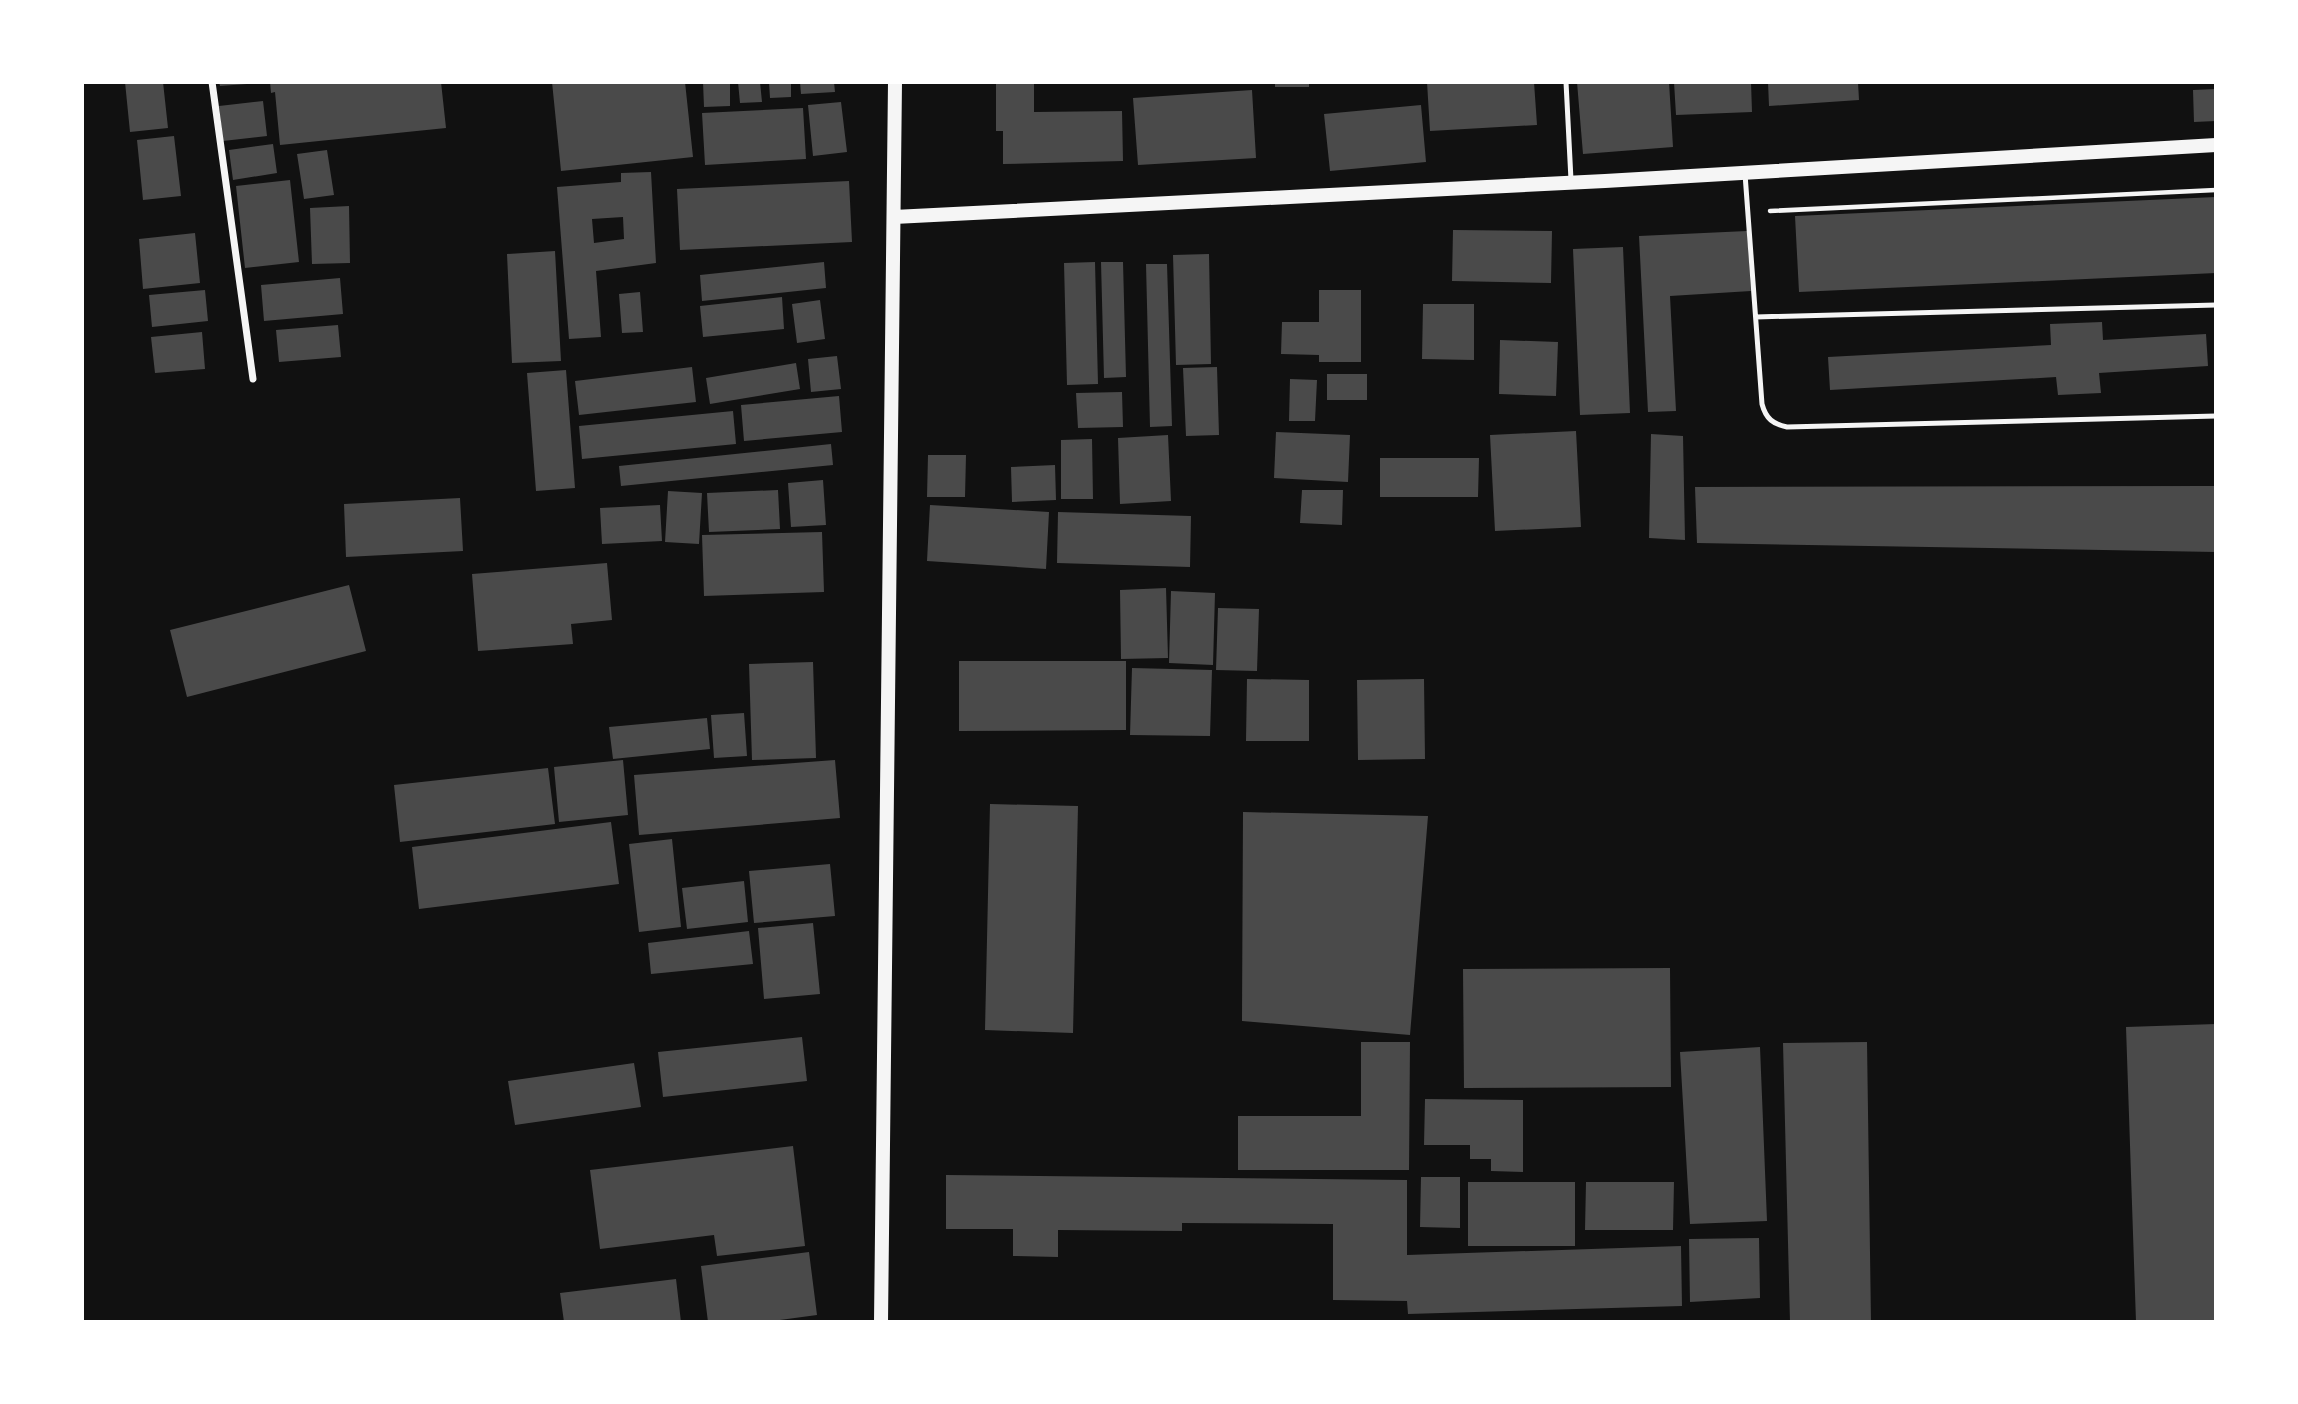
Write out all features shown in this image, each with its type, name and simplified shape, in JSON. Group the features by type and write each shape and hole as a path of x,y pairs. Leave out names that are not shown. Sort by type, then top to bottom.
{"main road":[{"path":"881,1322 895,82"},
{"path":"894,216 1571,183 2216,145"}],"street":[{"path":"212,82 253,379"}],"lane":[{"path":"1566,82 1571,183"},
{"path":"1745,173 1762,404 1765,416 1776,425 1787,427 2216,415"},
{"path":"1756,317 2216,305"}],"path":[{"path":"1766,211 2216,190"}],"building":[{"path":"125,82 163,82 168,128 130,132"},
{"path":"219,82 247,82 247,84 220,86"},
{"path":"270,82 441,82 446,128 280,145 275,92 271,93"},
{"path":"552,82 685,82 693,157 561,171"},
{"path":"703,82 730,82 730,106 704,107"},
{"path":"738,82 760,82 762,102 740,103"},
{"path":"769,82 791,82 791,97 770,98"},
{"path":"800,82 834,82 835,92 801,94"},
{"path":"996,82 1034,82 1034,112 1122,111 1123,161 1003,164 1003,131 996,131"},
{"path":"1275,82 1309,82 1309,87 1275,87"},
{"path":"1427,82 1534,82 1537,125 1430,131"},
{"path":"1577,82 1669,82 1673,147 1583,154"},
{"path":"1674,82 1751,82 1752,112 1676,115"},
{"path":"1768,82 1858,82 1859,100 1769,106"},
{"path":"2216,89 2216,121 2194,122 2193,90"},
{"path":"1252,90 1256,158 1138,165 1133,98"},
{"path":"263,101 267,136 223,141 219,106"},
{"path":"841,102 847,152 813,156 808,105"},
{"path":"1421,105 1426,162 1330,171 1324,114"},
{"path":"803,108 806,159 705,165 702,113"},
{"path":"174,136 181,196 143,200 137,140"},
{"path":"273,144 277,173 233,180 229,150"},
{"path":"327,150 334,195 304,199 297,154"},
{"path":"651,172 656,263 596,271 601,337 569,339 557,187 621,182 621,173","holes":["623,217 624,239 594,243 592,219"]},
{"path":"290,180 299,262 245,268 236,186"},
{"path":"849,181 852,242 680,250 677,189"},
{"path":"2216,197 2216,273 1799,292 1795,216"},
{"path":"349,206 350,263 312,264 310,208"},
{"path":"1453,230 1552,231 1551,283 1452,281"},
{"path":"1747,231 1751,291 1670,296 1676,411 1648,412 1639,236"},
{"path":"195,233 200,283 143,289 139,239"},
{"path":"1623,247 1630,413 1580,415 1573,249"},
{"path":"555,251 561,361 512,363 507,254"},
{"path":"1209,254 1211,364 1176,365 1173,255"},
{"path":"824,262 826,288 702,301 700,275"},
{"path":"1095,262 1098,384 1067,385 1064,263"},
{"path":"1101,262 1123,262 1126,377 1104,378"},
{"path":"1146,264 1167,264 1172,426 1150,427"},
{"path":"340,278 343,314 264,321 261,285"},
{"path":"205,290 208,321 152,327 149,295"},
{"path":"1319,290 1361,290 1361,362 1319,362 1319,355 1281,354 1282,322 1319,322"},
{"path":"640,292 643,332 622,333 619,294"},
{"path":"782,297 784,329 703,337 700,306"},
{"path":"820,300 825,339 797,343 792,304"},
{"path":"1423,304 1474,304 1474,360 1422,359"},
{"path":"2102,322 2103,340 2206,334 2208,366 2099,373 2101,393 2058,395 2056,377 1830,390 1828,357 2051,345 2050,324"},
{"path":"338,325 341,357 279,362 276,330"},
{"path":"202,332 205,369 155,373 151,337"},
{"path":"1500,340 1558,342 1556,396 1499,394"},
{"path":"837,356 841,389 811,392 808,359"},
{"path":"796,363 800,389 710,404 706,378"},
{"path":"692,367 696,402 579,415 575,381"},
{"path":"1217,367 1219,435 1186,436 1183,368"},
{"path":"566,370 575,488 536,491 527,373"},
{"path":"1327,374 1367,374 1367,400 1327,400"},
{"path":"1290,379 1317,380 1315,421 1289,421"},
{"path":"1122,392 1123,427 1078,428 1076,393"},
{"path":"839,396 842,432 744,441 741,405"},
{"path":"733,411 736,444 582,459 579,426"},
{"path":"1576,431 1581,527 1495,531 1490,435"},
{"path":"1276,432 1350,435 1348,482 1274,478"},
{"path":"1651,434 1683,436 1685,540 1649,538"},
{"path":"1168,435 1171,501 1120,504 1118,438"},
{"path":"1092,439 1093,499 1061,499 1061,440"},
{"path":"831,444 833,465 621,486 619,466"},
{"path":"928,455 966,455 965,497 927,497"},
{"path":"1380,458 1479,458 1478,497 1380,497"},
{"path":"1055,465 1056,500 1012,502 1011,467"},
{"path":"823,480 826,525 791,527 788,483"},
{"path":"2216,486 2216,552 1697,543 1695,487"},
{"path":"778,490 780,529 709,532 707,493"},
{"path":"1302,490 1343,490 1342,525 1300,523"},
{"path":"668,491 702,493 699,544 665,542"},
{"path":"460,498 463,551 346,557 344,504"},
{"path":"660,505 662,541 602,544 600,508"},
{"path":"930,505 1049,512 1046,569 927,561"},
{"path":"1058,512 1191,516 1190,567 1057,563"},
{"path":"822,532 824,592 704,596 702,535"},
{"path":"607,563 612,620 571,624 573,644 478,651 472,574"},
{"path":"349,585 366,651 187,697 170,630"},
{"path":"1166,588 1168,658 1121,659 1120,590"},
{"path":"1171,591 1215,593 1213,665 1169,663"},
{"path":"1218,608 1259,609 1257,671 1216,670"},
{"path":"959,661 1126,661 1126,730 959,731"},
{"path":"813,662 816,758 752,760 749,664"},
{"path":"1132,668 1212,670 1210,736 1130,735"},
{"path":"1247,679 1309,680 1309,741 1246,741"},
{"path":"1424,679 1425,759 1358,760 1357,680"},
{"path":"744,713 747,756 714,758 711,715"},
{"path":"707,718 710,749 613,759 609,727"},
{"path":"623,760 628,815 559,822 554,767"},
{"path":"835,760 840,818 639,835 634,775"},
{"path":"548,768 555,824 400,842 394,785"},
{"path":"990,804 1078,806 1073,1033 985,1030"},
{"path":"1243,812 1428,816 1410,1035 1242,1021"},
{"path":"611,822 619,884 419,909 412,847"},
{"path":"672,839 681,927 639,932 629,844"},
{"path":"830,864 835,916 754,923 749,871"},
{"path":"744,881 748,922 687,929 682,888"},
{"path":"813,923 820,994 764,999 758,928"},
{"path":"749,931 753,964 651,974 648,943"},
{"path":"1670,968 1671,1087 1464,1088 1463,969"},
{"path":"2216,1024 2216,1322 2136,1322 2126,1027"},
{"path":"802,1037 807,1081 663,1097 658,1052"},
{"path":"1361,1042 1410,1042 1409,1170 1238,1170 1238,1116 1361,1116"},
{"path":"1867,1042 1871,1322 1790,1322 1783,1043"},
{"path":"1760,1047 1767,1221 1690,1224 1680,1052"},
{"path":"634,1063 641,1107 515,1125 508,1081"},
{"path":"1425,1099 1523,1100 1523,1172 1491,1171 1491,1159 1470,1159 1470,1145 1424,1145"},
{"path":"793,1146 805,1246 717,1256 714,1235 600,1249 590,1170"},
{"path":"946,1175 1407,1180 1407,1255 1681,1246 1682,1306 1408,1314 1407,1301 1333,1300 1333,1224 1182,1223 1182,1231 1058,1230 1058,1257 1013,1256 1013,1229 946,1229"},
{"path":"1421,1177 1460,1177 1460,1228 1420,1227"},
{"path":"1468,1182 1575,1182 1575,1246 1468,1246"},
{"path":"1586,1182 1674,1182 1673,1230 1585,1230"},
{"path":"1759,1238 1760,1298 1690,1302 1689,1239"},
{"path":"809,1252 817,1315 765,1322 708,1322 701,1266"},
{"path":"676,1279 681,1322 564,1322 560,1293"}]}
